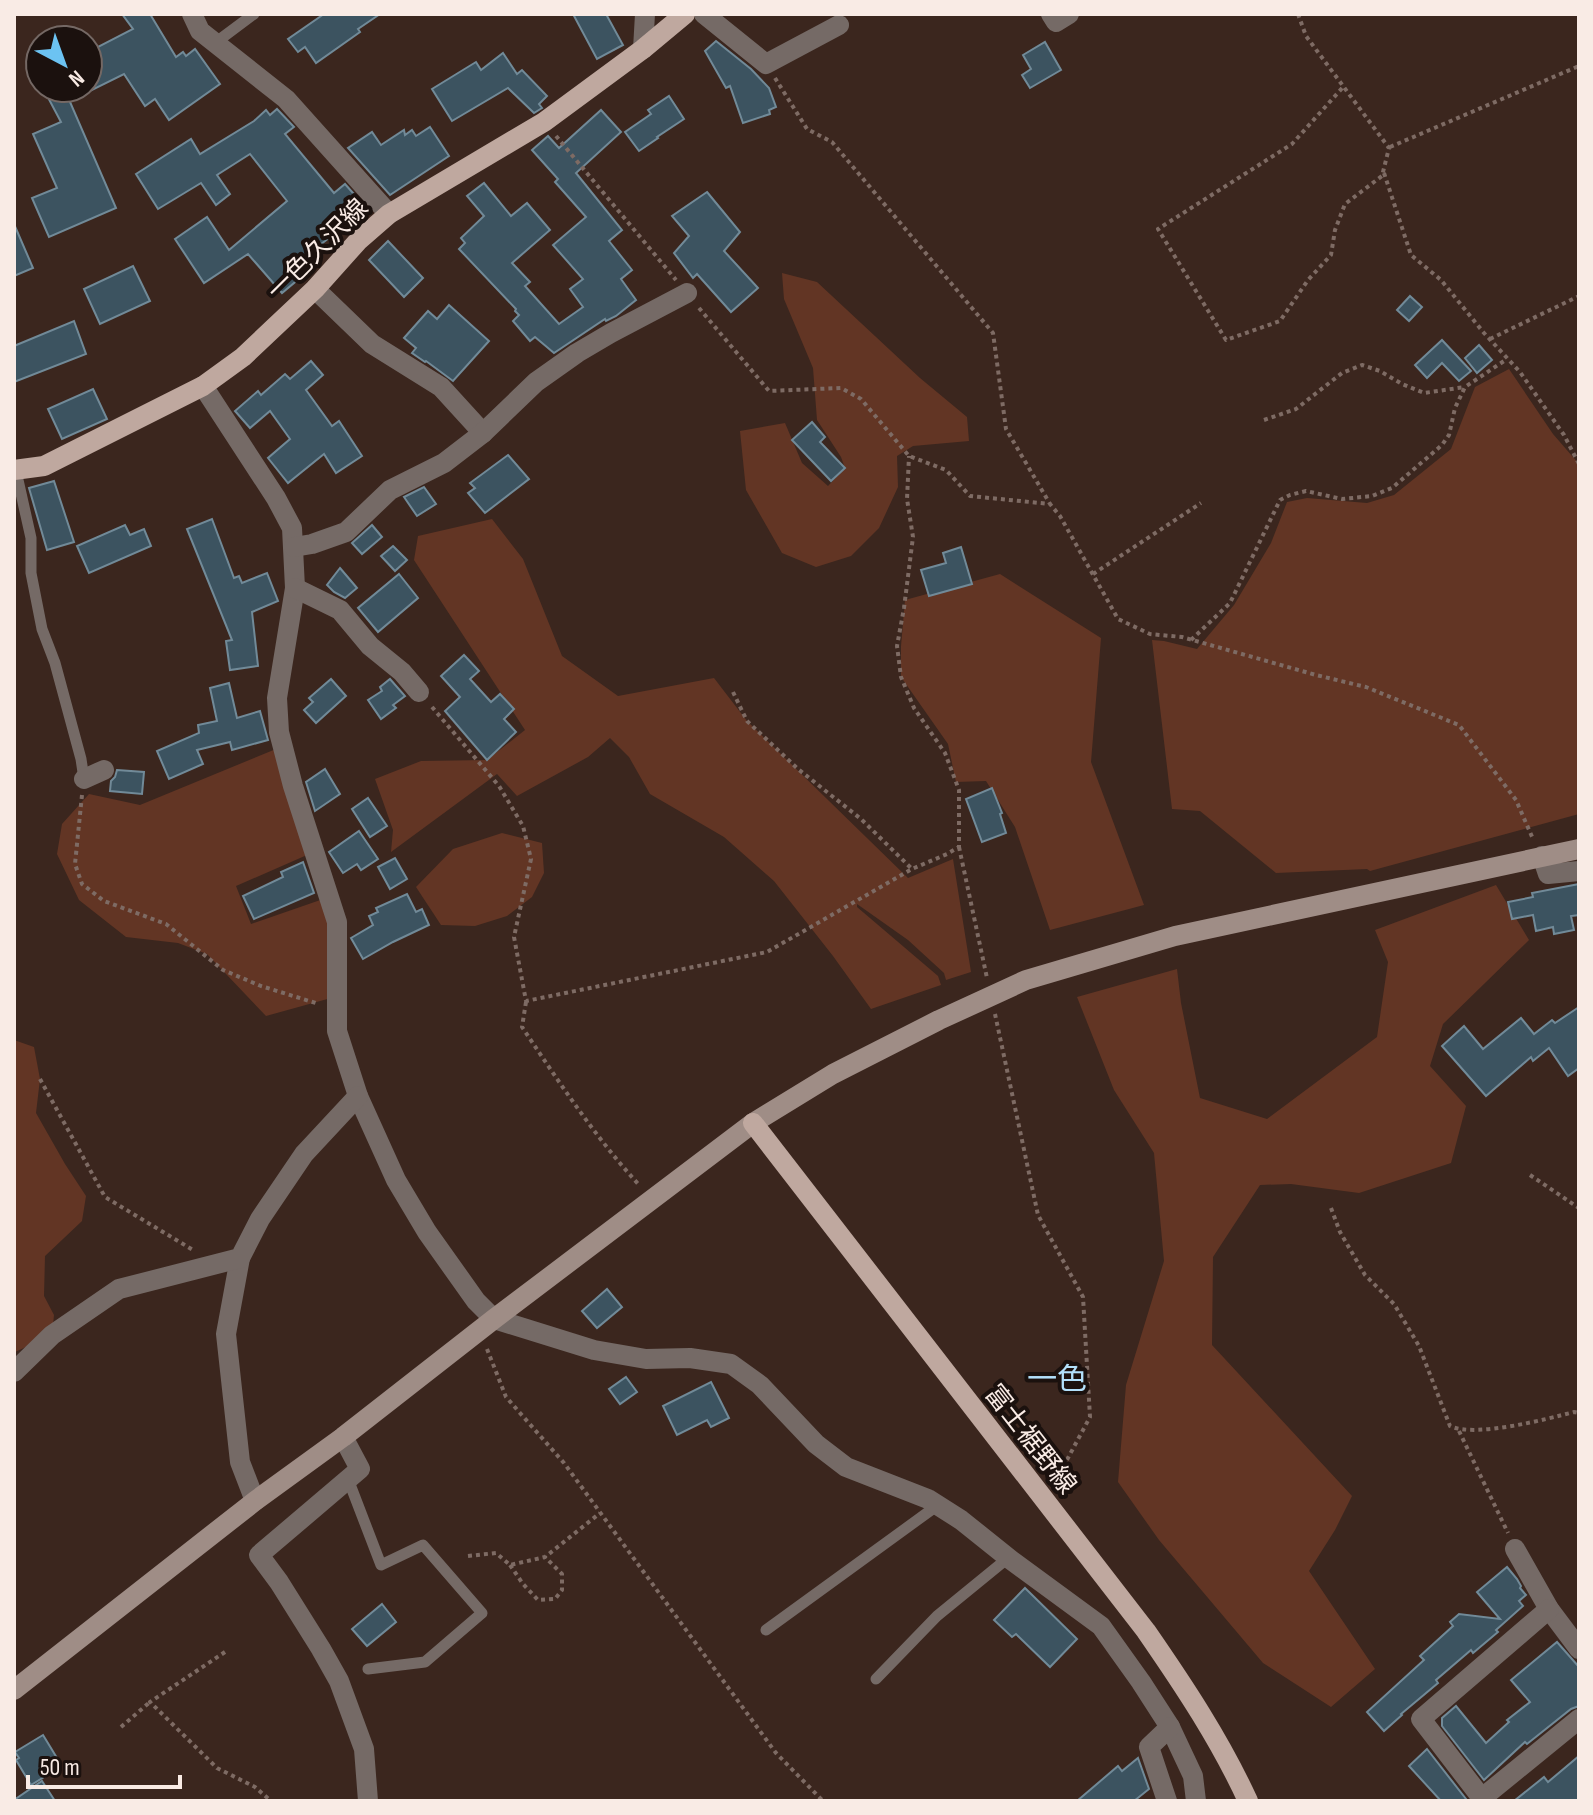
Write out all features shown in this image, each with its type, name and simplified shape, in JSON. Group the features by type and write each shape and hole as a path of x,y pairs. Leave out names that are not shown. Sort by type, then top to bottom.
{"main road":[{"name":"一色久沢線","path":"15,470 44,466 203,386 243,357 315,289 358,241 389,214 544,122 685,14"},
{"name":"富士裾野線","path":"753,1123 1146,1631 1213,1731 1248,1801"}],"street":[{"path":"192,14 200,31 286,99 389,214"},
{"path":"643,49 645,14"},
{"path":"704,14 766,64 839,25"},
{"path":"1051,14 1056,22 1069,14"},
{"path":"315,289 372,344 441,387 483,433"},
{"path":"294,547 346,532 390,490 444,463 483,433 536,382 577,353 687,293"},
{"path":"203,386 292,528 295,588 277,698 279,732 337,922 337,1031 358,1096 396,1180 427,1232 476,1301 487,1325"},
{"path":"295,588 340,610 370,646 402,672 419,692"},
{"path":"84,779 104,770"},
{"path":"14,1690 255,1501 753,1123 833,1074 1026,980 1175,936 1579,849"},
{"path":"1542,856 1548,874 1579,871"},
{"path":"255,1501 240,1462 226,1334 240,1258 260,1219 304,1154 358,1096"},
{"path":"14,1372 52,1335 119,1289 240,1258"},
{"path":"487,1325 646,1359 690,1358 731,1364 760,1385 816,1444 846,1467 938,1505 1101,1626 1170,1727 1193,1776 1196,1801"},
{"path":"343,1437 360,1469 259,1555 279,1582 339,1681 364,1749 368,1801"},
{"path":"1515,1549 1549,1609 1579,1649"},
{"path":"1549,1609 1421,1719 1483,1800 1579,1719"},
{"path":"1167,1801 1149,1747 1170,1727"}],"lane":[{"path":"215,43 254,14"},
{"path":"15,470 31,538 31,573 42,629 55,663 84,779"},
{"path":"348,1479 381,1565 423,1545 482,1613 425,1662 368,1669"},
{"path":"766,1630 938,1505"},
{"path":"876,1679 937,1616 1008,1558"}],"path":[{"path":"1298,14 1306,36 1389,148"},
{"path":"766,64 807,129 832,142 993,333 1006,429 1118,619 1150,634 1182,637 1366,687 1459,725 1516,800 1542,856"},
{"path":"1389,148 1579,66"},
{"path":"1344,86 1292,144 1158,229 1226,340 1280,321 1308,280 1331,255 1335,230 1345,204 1382,176 1389,148"},
{"path":"544,122 769,391 841,388 861,399 909,456 946,470 970,496 1050,504"},
{"path":"1383,171 1411,255 1441,280 1520,372 1564,435 1579,464"},
{"path":"1490,339 1579,296"},
{"path":"1264,420 1296,409 1342,373 1362,365 1424,393 1465,387 1507,359"},
{"path":"1191,640 1230,603 1280,500 1306,491 1342,499 1372,496 1392,488 1449,435 1455,408 1465,387"},
{"path":"909,456 907,499 913,537 897,646 901,677 914,708 945,753 959,790 959,847 1038,1215 1083,1297 1090,1417 1045,1500"},
{"path":"1093,574 1201,503"},
{"path":"419,692 499,786 523,826 531,859 514,937 526,1001 522,1027 573,1103 652,1199"},
{"path":"733,692 747,721 798,769 861,819 912,869"},
{"path":"84,779 75,864 82,884 104,901 166,924 223,970 261,986 337,1009"},
{"path":"526,1001 767,952 912,869 959,847"},
{"path":"40,1079 105,1197 216,1264"},
{"path":"1530,1175 1579,1208"},
{"path":"1331,1208 1340,1232 1365,1275 1394,1304 1419,1346 1450,1426 1459,1431 1518,1426 1579,1413"},
{"path":"487,1325 506,1397 564,1463 776,1753 823,1801"},
{"path":"1459,1431 1515,1549"},
{"path":"510,1565 545,1557 600,1513"},
{"path":"468,1556 496,1553 510,1565 538,1600 555,1599 562,1590 562,1574 545,1557"},
{"path":"121,1727 150,1702 225,1652"},
{"path":"150,1702 217,1768 255,1787 271,1801"}],"shaded area":[{"path":"782,273 817,282 920,378 967,417 969,441 913,446 897,456 898,487 879,528 851,556 816,567 782,553 746,490 740,431 785,423 802,463 828,486 845,468 817,420 813,368 784,299"},
{"path":"1509,369 1553,434 1579,464 1579,814 1370,871 1276,873 1200,811 1172,809 1152,640 1197,649 1234,605 1271,543 1287,502 1307,498 1367,503 1394,495 1451,449 1475,387"},
{"path":"492,519 523,559 562,656 618,696 714,678 747,721 908,878 953,859 971,972 946,980 944,973 908,940 857,904 938,976 941,985 871,1009 774,881 724,837 650,794 629,757 610,738 588,757 517,796 497,774 391,852 393,830 375,779 421,761 487,760 525,730 414,560 418,536"},
{"path":"1000,574 1101,638 1091,762 1144,905 1050,930 1015,827 986,781 956,782 948,744 901,677 905,600"},
{"path":"276,749 307,855 236,886 251,924 329,897 331,998 266,1016 207,954 178,943 126,937 79,900 57,854 62,824 89,794 140,805"},
{"path":"502,833 542,843 544,873 532,897 507,916 475,926 441,925 416,887 453,849"},
{"path":"1496,885 1529,940 1443,1024 1430,1066 1466,1106 1451,1163 1359,1193 1291,1184 1260,1185 1213,1257 1212,1345 1352,1496 1309,1571 1375,1669 1331,1707 1263,1663 1159,1540 1118,1482 1126,1385 1164,1261 1154,1153 1114,1090 1077,997 1177,969 1200,1098 1267,1119 1377,1037 1388,962 1375,930"},
{"path":"14,1040 34,1047 40,1079 36,1113 86,1196 82,1221 45,1256 44,1296 54,1315 52,1335 15,1352"}],"building":[{"path":"122,14 150,14 176,57 183,52 186,56 195,49 220,84 169,120 155,99 145,106 124,74 104,84 104,44 133,29"},
{"path":"324,14 380,14 316,63 305,47 298,52 288,39"},
{"path":"573,14 606,14 623,45 597,59"},
{"path":"716,41 769,88 776,107 769,110 770,114 743,123 730,86 726,88 705,51"},
{"path":"1045,42 1061,70 1030,88 1022,75 1031,69 1023,55"},
{"path":"503,53 517,74 522,70 547,96 539,104 542,108 534,113 508,88 452,121 432,89 476,62 481,70"},
{"path":"669,96 684,119 639,151 625,132 651,114 648,110"},
{"path":"51,104 71,104 116,208 49,237 32,198 57,188 33,134 61,122"},
{"path":"277,109 294,127 285,134 334,193 345,184 360,201 334,224 339,230 311,252 319,262 282,293 248,254 204,283 175,239 207,217 229,250 287,201 250,154 217,175 230,194 216,205 201,183 158,209 136,174 191,139 200,154 254,121 266,110 270,115"},
{"path":"601,110 621,132 576,173 622,230 609,241 632,270 621,279 636,300 616,316 605,319 554,353 535,337 530,341 513,321 519,315 516,309 459,249 465,243 461,238 484,216 467,196 484,183 511,216 527,203 550,230 512,263 530,282 525,286 559,324 583,307 570,289 583,279 553,245 586,217 532,150 548,136 559,148"},
{"path":"430,127 449,156 390,195 348,148 372,132 381,145 404,130 405,135 412,130 416,136"},
{"path":"707,192 740,232 724,251 758,288 731,312 697,274 693,278 674,253 689,236 672,216"},
{"path":"14,224 33,268 14,276"},
{"path":"388,241 423,278 404,297 369,260"},
{"path":"133,266 150,301 100,324 84,289"},
{"path":"1410,296 1422,307 1409,321 1397,310"},
{"path":"449,305 489,341 453,381 412,353 416,348 404,338 428,311 437,319"},
{"path":"74,321 86,354 14,382 14,346"},
{"path":"1442,340 1471,371 1459,381 1442,363 1427,378 1415,365"},
{"path":"1479,345 1492,360 1477,373 1465,358"},
{"path":"311,361 323,375 306,390 332,426 339,421 362,456 336,473 324,454 288,483 268,458 290,439 270,411 250,428 235,411 258,391 261,395 285,374 290,379"},
{"path":"93,389 107,419 62,439 48,409"},
{"path":"812,422 825,437 820,442 845,468 831,481 792,440"},
{"path":"508,455 529,479 485,513 468,493 475,488 470,483"},
{"path":"54,481 74,542 47,550 29,488"},
{"path":"424,487 436,504 417,516 404,497"},
{"path":"212,519 234,578 239,576 242,583 267,573 278,601 252,612 258,666 230,670 226,641 232,640 187,529"},
{"path":"125,525 130,535 144,529 151,546 89,573 77,546"},
{"path":"372,525 382,537 362,554 352,543"},
{"path":"393,546 407,560 395,571 381,556"},
{"path":"961,547 972,584 929,596 921,570 946,563 943,553"},
{"path":"340,568 357,588 345,598 327,585"},
{"path":"399,574 418,598 378,632 358,608"},
{"path":"464,655 479,671 470,679 491,702 500,694 514,709 504,719 516,732 487,760 445,711 460,697 441,676"},
{"path":"331,679 346,696 316,723 304,710 313,702 309,698"},
{"path":"390,679 405,696 393,705 396,708 381,719 368,700 382,691 380,687"},
{"path":"229,683 237,718 260,711 268,740 232,750 230,742 197,750 203,764 169,779 157,751 199,733 198,725 217,721 210,688"},
{"path":"325,769 340,794 315,811 306,782"},
{"path":"117,770 144,772 142,794 110,791"},
{"path":"992,788 1006,833 982,842 966,799"},
{"path":"368,798 387,826 370,837 352,809"},
{"path":"359,831 378,859 361,870 357,864 343,873 329,852"},
{"path":"395,858 407,879 390,889 378,867"},
{"path":"303,862 314,893 254,919 243,896 283,877 281,872"},
{"path":"1579,884 1579,915 1571,916 1574,930 1554,934 1553,927 1536,931 1533,915 1512,919 1508,902 1533,897 1532,893"},
{"path":"407,894 416,912 422,909 429,925 363,959 351,938 373,925 369,916 378,912 376,908"},
{"path":"1579,1007 1579,1068 1568,1076 1549,1048 1533,1061 1531,1057 1486,1096 1442,1046 1464,1026 1483,1049 1521,1018 1534,1034 1552,1020 1555,1023"},
{"path":"607,1289 622,1307 597,1328 582,1311"},
{"path":"626,1377 637,1392 620,1404 609,1389"},
{"path":"711,1382 729,1418 711,1427 707,1420 677,1435 663,1406"},
{"path":"1507,1567 1526,1595 1519,1601 1523,1606 1496,1630 1498,1632 1436,1680 1438,1683 1384,1731 1367,1712 1424,1660 1420,1656 1453,1626 1450,1622 1459,1614 1500,1619 1477,1592"},
{"path":"1025,1588 1077,1639 1050,1667 1016,1634 1012,1637 994,1620"},
{"path":"382,1604 396,1622 367,1646 352,1629"},
{"path":"1557,1642 1579,1667 1579,1706 1527,1744 1525,1742 1484,1780 1442,1726 1442,1718 1456,1706 1486,1743 1509,1722 1507,1720 1530,1702 1511,1680"},
{"path":"43,1735 57,1758 44,1767 49,1774 31,1785 16,1760 19,1758 15,1752"},
{"path":"1427,1749 1466,1799 1441,1801 1409,1766"},
{"path":"1579,1756 1579,1801 1514,1801 1544,1777 1548,1782"},
{"path":"1138,1758 1149,1789 1134,1801 1077,1801 1118,1766 1122,1771"},
{"path":"42,1781 55,1801 14,1801 14,1800"}],"district":[{"name":"一色","path":"1057,1379"}]}
